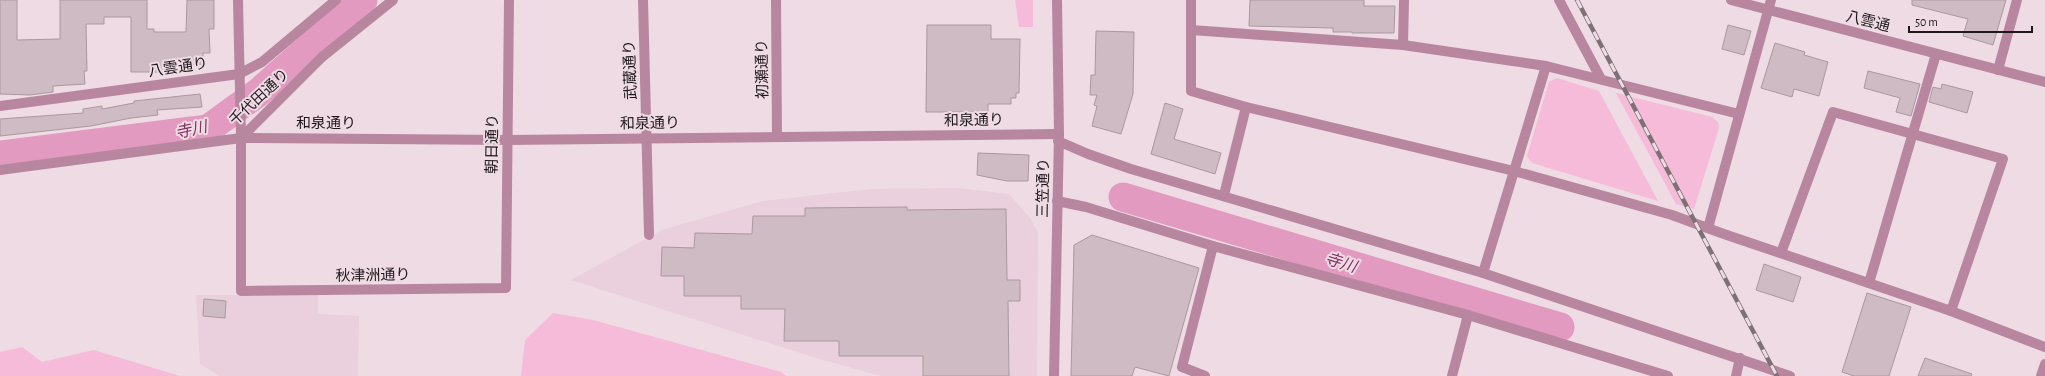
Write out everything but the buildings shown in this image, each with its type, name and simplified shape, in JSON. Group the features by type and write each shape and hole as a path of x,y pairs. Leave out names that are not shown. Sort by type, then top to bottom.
{"street":[{"path":"238,0 241,138"},
{"name":"八雲通り","path":"0,106 240,74 262,62 336,0"},
{"name":"千代田通り","path":"0,170 241,138 322,57 393,0"},
{"name":"朝日通り","path":"506,288 509,0"},
{"name":"武蔵通り","path":"643,0 649,235"},
{"name":"初瀬通り","path":"776,0 777,137"},
{"name":"三笠通り","path":"1054,376 1058,137 1057,0"},
{"path":"1191,0 1191,91 1246,108 1514,171 1672,215 1951,311 2045,347"},
{"path":"1403,45 1404,0"},
{"path":"1558,0 1601,79"},
{"name":"八雲通","path":"1731,0 1770,5 1936,54 2045,82"},
{"path":"1998,70 2016,0"},
{"path":"1708,228 1770,5"},
{"path":"1191,30 1403,45 1546,66 1739,114"},
{"path":"1869,283 1936,54"},
{"path":"1483,273 1546,66"},
{"path":"1224,195 1246,108"},
{"path":"1781,253 1833,112 2003,159 1951,311"},
{"name":"和泉通り","path":"241,138 508,140 777,137 1058,137"},
{"path":"1058,137 1088,154 1131,169 1224,195 1483,273 1790,376"},
{"name":"秋津洲通り","path":"241,138 241,291 506,288"},
{"path":"1057,201 1086,207 1213,246 1468,315 1668,376"},
{"path":"1205,376 1182,367 1213,246"},
{"path":"1452,376 1468,315"},
{"path":"1736,376 1740,358"},
{"path":"2041,376 2045,364"}],"shaded area":[{"path":"1015,0 1033,0 1033,27 1019,27"},
{"path":"1557,78 1599,91 1658,201 1532,163 1527,156 1549,82"},
{"path":"1616,93 1712,117 1718,122 1719,128 1694,209 1676,204"},
{"path":"957,188 1009,194 1030,218 1038,233 1037,376 881,376 813,357 571,280 662,230 763,201 871,189"},
{"path":"196,295 318,295 318,314 359,316 358,376 220,376 200,364"},
{"path":"553,313 593,320 781,372 786,376 521,376 525,340"},
{"path":"22,347 42,362 94,350 180,376 0,376 0,352"}],"waterway":[{"name":"寺川","path":"0,155 208,129 259,92 363,0"},
{"name":"寺川","path":"1123,197 1560,327"}],"railway":[{"path":"1577,0 1777,376"}]}
